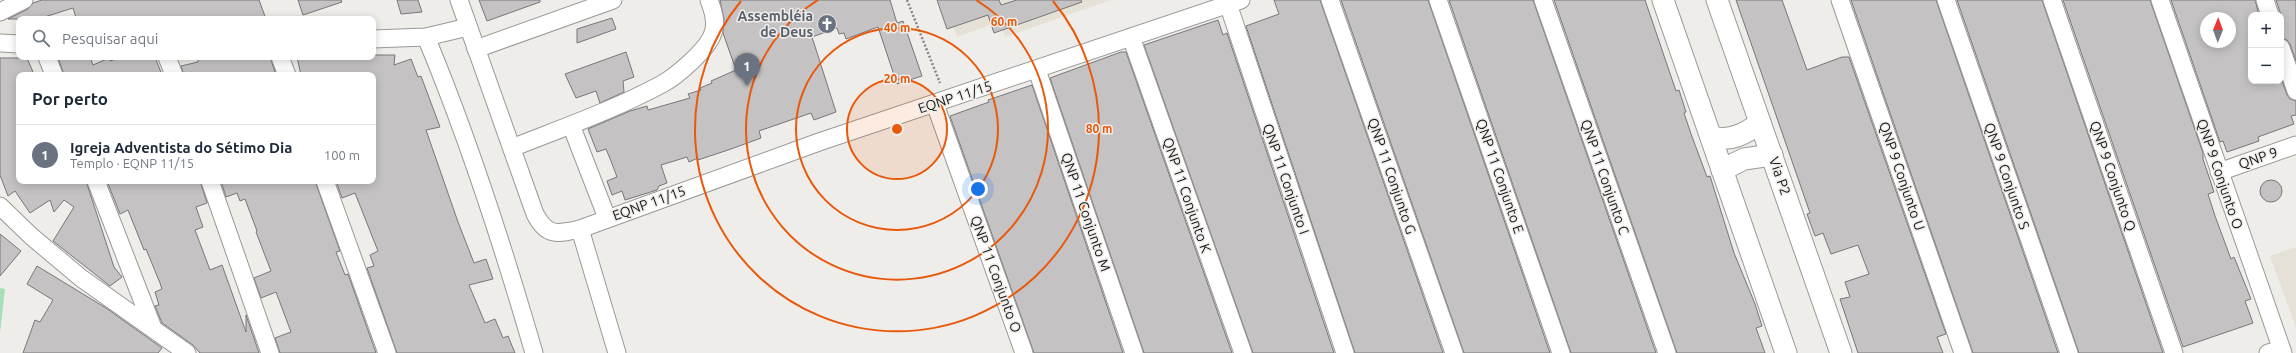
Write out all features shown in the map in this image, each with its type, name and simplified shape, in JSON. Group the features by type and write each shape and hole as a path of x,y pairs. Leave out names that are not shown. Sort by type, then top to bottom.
{"main road":[{"path":"1662,0 1786,353"},
{"name":"Via P2","path":"1718,0 1841,353"},
{"path":"1711,137 1728,139 1749,131 1760,123"},
{"path":"1722,170 1744,159 1772,155"}],"street":[{"path":"0,12 24,0"},
{"name":"EQNP 11/15","path":"459,0 535,214 542,227 550,232 559,233 580,229 819,142 1037,70 1131,36 1234,2"},
{"path":"476,49 583,5 613,0"},
{"path":"512,148 662,84 680,72 710,39 714,32 715,22 709,0"},
{"name":"QNP 11 Conjunto G","path":"1330,0 1454,353"},
{"name":"QNP 11 Conjunto E","path":"1438,0 1561,353"},
{"name":"QNP 11 Conjunto C","path":"1543,0 1667,353"},
{"name":"QNP 9 Conjunto U","path":"1840,0 1963,353"},
{"name":"QNP 9 Conjunto S","path":"1946,0 2069,353"},
{"name":"QNP 9 Conjunto Q","path":"2052,0 2174,353"},
{"name":"QNP 9 Conjunto O","path":"2160,0 2219,172 2278,352"},
{"path":"2265,0 2269,12"},
{"name":"QNP 11 Conjunto I","path":"1234,2 1345,353"},
{"path":"376,40 426,37 468,27"},
{"name":"QNP 11 Conjunto K","path":"1131,36 1243,353"},
{"path":"426,37 454,104 498,236 534,353"},
{"path":"0,43 16,44"},
{"path":"2284,57 2296,91"},
{"path":"48,60 53,72"},
{"path":"168,60 173,72"},
{"path":"281,60 286,72"},
{"name":"QNP 11 Conjunto M","path":"1037,70 1134,353"},
{"name":"QNP 11 Conjunto O","path":"940,102 1024,353"},
{"path":"571,124 607,218"},
{"name":"QNP 9","path":"2219,172 2296,145"},
{"path":"97,184 153,328"},
{"path":"211,184 270,353"},
{"path":"326,184 387,353"},
{"path":"0,206 31,236 81,278 153,328 175,350"},
{"path":"580,229 617,353"}],"path":[{"path":"907,0 940,102"}],"shaded area":[{"path":"944,0 985,0 993,24 957,37"},
{"path":"993,0 1111,0 1005,37"},
{"path":"2296,247 2296,328 2270,256"}],"green space":[{"path":"0,288 5,289 0,333"}],"building":[{"path":"42,0 259,0 265,16 75,16 73,8 48,16 16,16 16,19 8,19 28,9 33,3"},
{"path":"298,0 341,0 342,2 303,15"},
{"path":"397,0 418,0 422,12 401,14"},
{"path":"479,0 540,0 540,2 487,21"},
{"path":"720,0 890,0 897,23 903,21 922,76 897,84 878,27 846,39 844,33 839,34 837,28 812,37 836,112 814,120 811,113 759,131 761,138 731,149 698,160 698,158 689,162 687,157 661,165 667,183 659,186 657,190 625,200 622,191 612,195 607,181 617,177 606,149 597,152 588,129 630,111 647,106 648,110 690,98 688,94 701,90 700,88 712,83 711,81 736,70 723,33 724,19"},
{"path":"937,0 999,0 1001,5 1017,0 1081,0 1082,2 994,33 988,15 947,29"},
{"path":"1274,0 1320,0 1443,353 1355,353 1246,26 1279,14"},
{"path":"1341,0 1428,0 1550,353 1464,353"},
{"path":"1449,0 1533,0 1656,353 1571,353"},
{"path":"1554,0 1645,0 1676,91 1679,90 1686,112 1684,113 1691,134 1707,177 1710,176 1734,253 1755,304 1762,326 1756,328 1765,353 1677,353"},
{"path":"1736,0 1782,0 1807,70 1842,57 1849,57 1946,334 1937,337 1943,353 1858,353 1840,299 1850,297 1845,282 1869,274 1858,245 1831,254 1823,233 1815,236 1807,214 1810,213"},
{"path":"1851,0 1936,0 2058,353 1973,353"},
{"path":"1957,0 2042,0 2163,353 2079,353"},
{"path":"2063,0 2150,0 2203,153 2203,159 2214,192 2208,194 2215,216 2231,259 2234,257 2251,299 2245,301 2253,323 2183,347"},
{"path":"2171,0 2255,0 2258,12 2248,12 2248,84 2283,84 2290,99 2296,101 2296,115 2291,116 2294,124 2258,137 2259,141 2227,152 2223,141 2220,142"},
{"path":"2276,0 2296,0 2296,61 2290,44 2284,39 2284,12 2280,12"},
{"path":"612,18 616,29 577,43 577,29"},
{"path":"1218,20 1223,35 1227,33 1334,353 1253,353 1144,45"},
{"path":"626,52 634,77 623,81 624,92 600,103 596,91 576,98 565,74"},
{"path":"1121,52 1126,52 1232,353 1144,353 1050,78"},
{"path":"376,55 395,55 394,65 411,59 418,77 421,76 440,127 426,130 458,222 474,263 486,259 493,279 469,285 485,323 495,319 503,338 508,336 515,353 397,353 367,268 374,266 370,255 378,251 355,193 342,198 337,184 376,184 376,72 300,72 298,60 376,60"},
{"path":"0,58 28,60 33,72 16,72 16,184 87,184 114,267 122,277 110,286 53,241 74,207 64,200 54,212 50,200 30,213 15,191 8,196 0,175"},
{"path":"59,60 91,60 93,65 104,60 156,60 161,72 63,72"},
{"path":"198,60 271,60 275,72 183,72 181,66 198,62"},
{"path":"1032,85 1123,353 1034,353 950,116 989,102 988,100"},
{"path":"2267,180 2275,180 2282,187 2282,195 2275,202 2267,202 2260,195 2260,187"},
{"path":"108,184 201,184 207,203 196,207 203,227 195,230 210,270 222,265 246,332 246,315 259,353 200,353 193,345 162,323 155,306 159,305 155,292 162,289 160,283 146,249 144,250 128,210 120,214"},
{"path":"222,184 316,184 340,251 336,252 345,275 348,274 376,353 280,353 275,338 291,332 276,292 261,298 254,278 271,271 245,199 240,201 237,193 226,197"},
{"path":"0,234 21,251 0,276"},
{"path":"37,266 106,308 162,348 158,353 23,353 35,320 40,322 53,300 27,284"}],"place":[{"name":"Assembléia de Deus","path":"827,24"},
{"name":"Igreja Adventista do Sétimo Dia","path":"747,86"}]}
